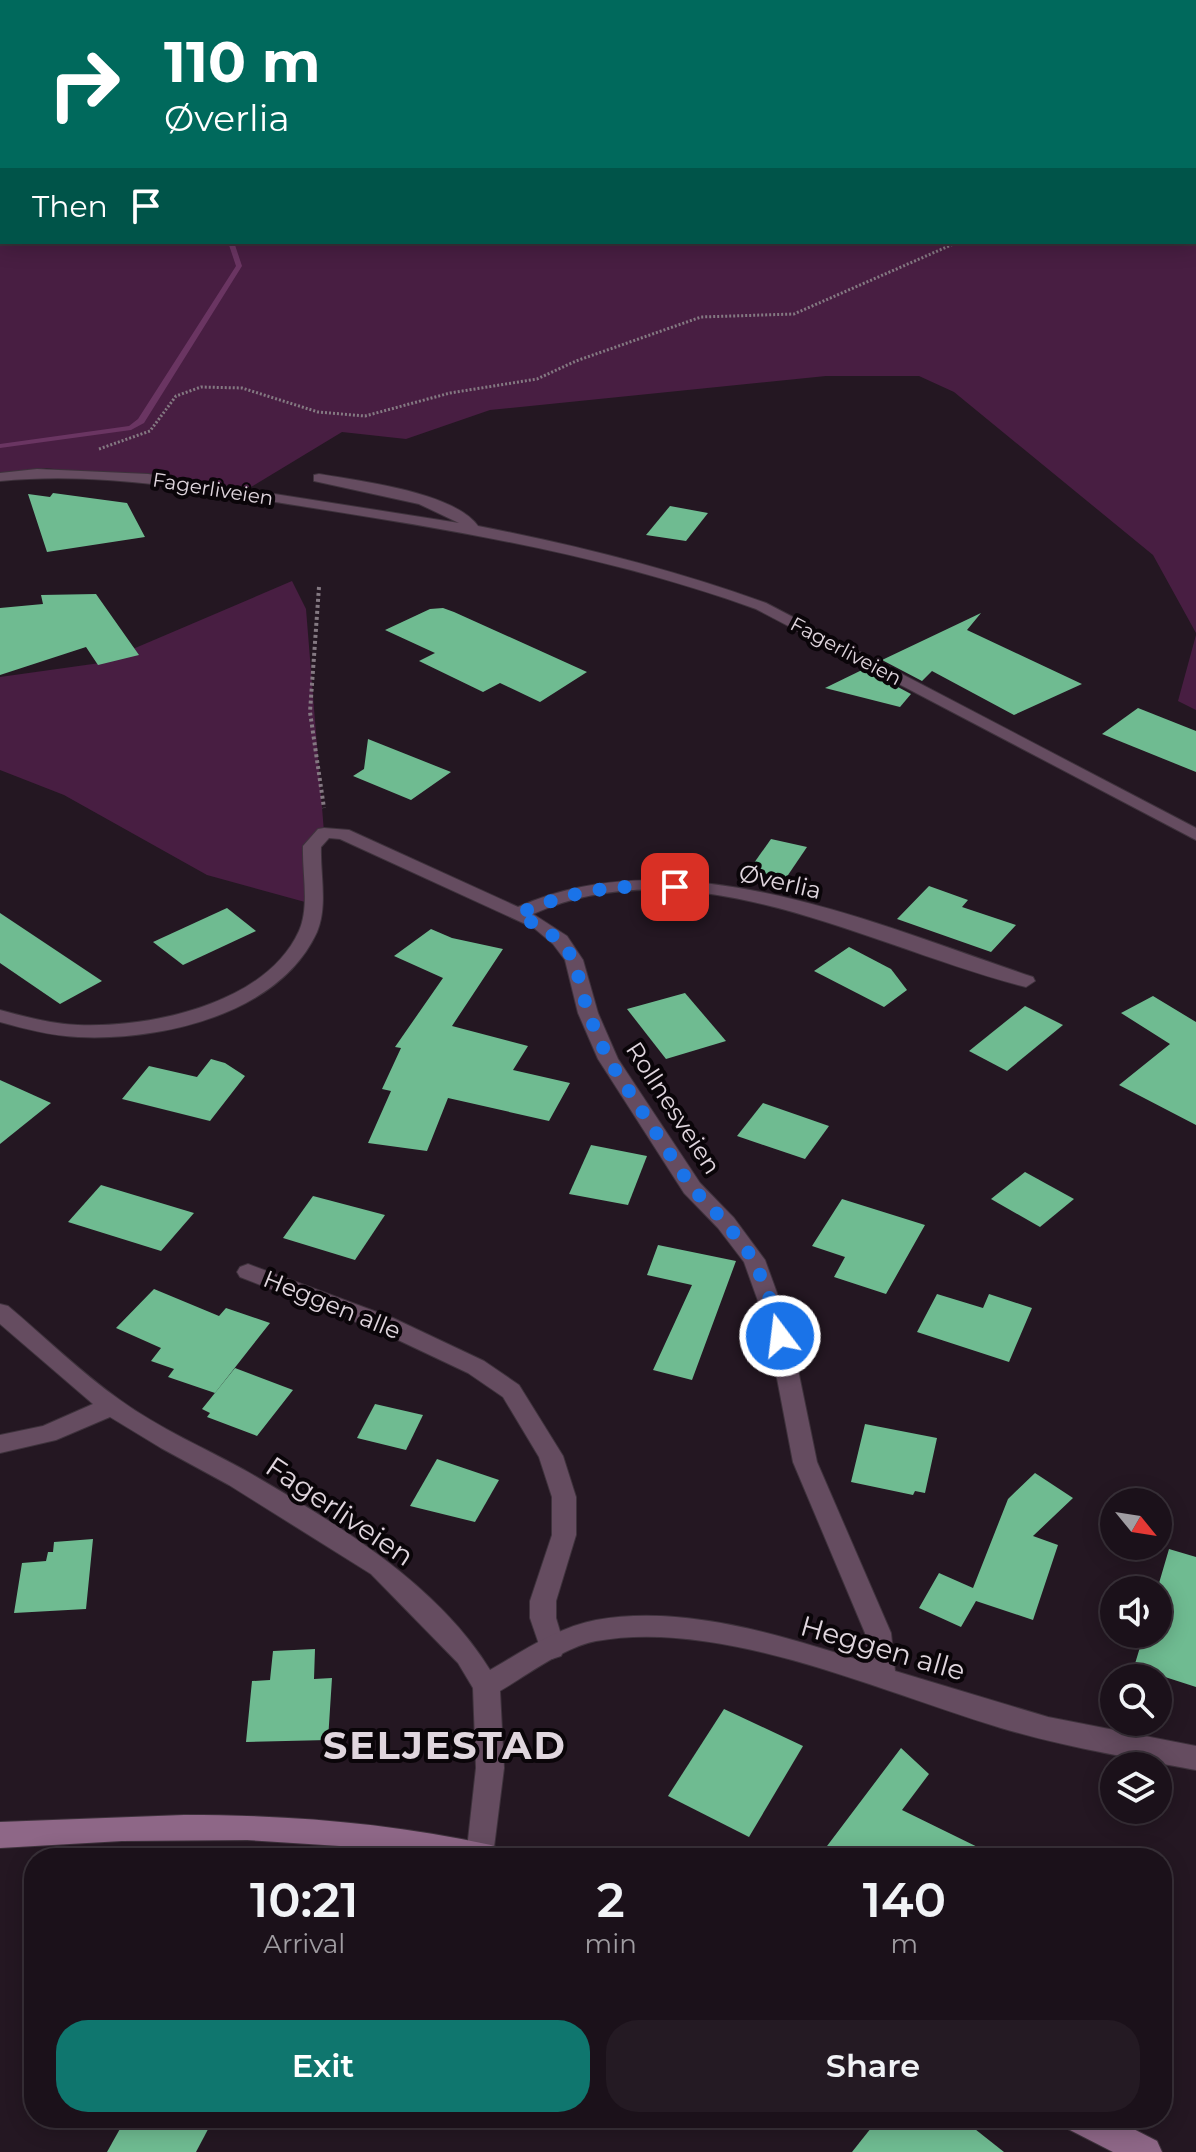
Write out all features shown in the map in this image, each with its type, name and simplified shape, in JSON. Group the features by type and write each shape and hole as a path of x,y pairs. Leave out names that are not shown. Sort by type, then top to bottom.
{"street":[{"name":"Fagerliveien","path":"0,477 51,470 140,478 473,529 638,565 705,584 761,606 1196,835"},
{"name":"Fagerliveien","path":"319,478 425,502 458,515 473,529"},
{"name":"Rollnesveien","path":"324,833 343,834 518,914 560,940 574,960 588,1013 608,1059 692,1188 726,1223 754,1260 778,1326 805,1462 878,1633 882,1677"},
{"path":"0,1016 40,1026 81,1031 125,1028 199,1014 247,994 285,965 309,930 313,902 312,846 324,833"},
{"name":"Øverlia","path":"518,914 585,889 634,884 722,892 846,923 1026,981"},
{"name":"Heggen alle","path":"248,1272 385,1324 476,1367 511,1391 551,1456 564,1497 564,1535 543,1601 543,1618 552,1648"},
{"name":"Fagerliveien","path":"0,1312 111,1406 169,1442 238,1478 380,1567 467,1655 486,1686 490,1768 485,1848"},
{"path":"0,1444 48,1434 111,1406"},
{"name":"Heggen alle","path":"486,1686 552,1648 594,1631 642,1627 722,1636 882,1677 1002,1717 1196,1758"},
{"path":"0,1835 101,1829 292,1831 436,1848"},
{"path":"1099,2128 1146,2152"}],"path":[{"path":"51,470 150,431 176,396 201,387 242,388 318,412 365,416 450,393 537,379 576,361 701,317 794,314 953,244"},
{"path":"319,587 312,630 310,716 324,808 324,833"}],"shaded area":[{"path":"0,244 1196,244 1196,633 1153,555 954,392 919,376 826,376 490,410 406,439 342,432 241,493 46,468 0,479"},
{"path":"292,581 306,609 324,832 305,902 207,875 64,795 0,770 0,677 100,663"},
{"path":"1196,635 1196,710 1178,701"}],"building":[{"path":"53,493 127,503 145,537 47,552 28,494 50,497"},
{"path":"670,506 708,513 686,541 646,535"},
{"path":"96,594 139,655 98,665 86,647 0,675 0,608 43,604 41,595"},
{"path":"443,608 587,672 540,702 500,683 483,692 419,661 435,653 385,630 430,609"},
{"path":"981,613 967,630 1082,684 1014,715 932,671 922,681 882,660"},
{"path":"864,669 911,694 900,707 825,688"},
{"path":"1138,708 1196,731 1196,772 1102,734"},
{"path":"368,739 451,772 411,800 353,776 364,769"},
{"path":"771,839 807,847 786,878 749,870"},
{"path":"929,886 968,900 962,907 1016,925 991,952 897,919"},
{"path":"227,908 256,931 183,965 153,942"},
{"path":"0,913 102,981 60,1004 0,963"},
{"path":"431,929 452,938 503,949 452,1026 528,1046 513,1070 570,1083 549,1121 448,1098 427,1151 368,1143 391,1091 382,1089 401,1048 395,1047 443,978 394,956"},
{"path":"849,947 891,969 907,990 884,1007 814,971"},
{"path":"685,993 726,1041 666,1059 627,1009"},
{"path":"1153,996 1196,1022 1196,1125 1119,1085 1170,1044 1121,1013"},
{"path":"1025,1006 1063,1025 1007,1071 969,1051"},
{"path":"211,1059 225,1063 245,1076 210,1121 122,1099 149,1066 197,1077"},
{"path":"0,1080 51,1103 0,1144"},
{"path":"763,1103 829,1126 805,1159 737,1136"},
{"path":"591,1145 647,1156 628,1205 569,1194"},
{"path":"1025,1172 1074,1199 1040,1227 991,1199"},
{"path":"101,1185 194,1213 161,1251 68,1222"},
{"path":"313,1196 385,1215 355,1260 283,1238"},
{"path":"842,1199 925,1225 886,1294 834,1277 845,1257 812,1246"},
{"path":"658,1245 736,1261 692,1380 653,1370 692,1285 647,1275"},
{"path":"154,1289 219,1316 226,1308 270,1323 215,1393 168,1377 174,1369 151,1361 161,1348 116,1328"},
{"path":"937,1294 983,1308 989,1294 1032,1308 1009,1362 917,1332"},
{"path":"235,1368 293,1390 257,1436 207,1417 210,1413 202,1409"},
{"path":"375,1404 423,1415 406,1450 357,1438"},
{"path":"865,1424 937,1438 925,1493 915,1491 913,1495 851,1482"},
{"path":"437,1459 499,1480 475,1522 410,1506"},
{"path":"1035,1473 1073,1498 1033,1536 1058,1545 1033,1620 976,1601 961,1627 919,1608 939,1573 973,1588 1008,1499"},
{"path":"93,1539 86,1609 14,1613 22,1563 46,1561 48,1552 53,1552 54,1542"},
{"path":"1172,1550 1196,1557 1196,1687 1172,1679 1172,1664 1135,1664 1140,1648 1172,1648 1172,1576 1161,1576 1166,1560 1172,1560"},
{"path":"315,1649 314,1679 332,1678 328,1740 246,1742 252,1681 270,1680 273,1651"},
{"path":"724,1709 803,1746 749,1837 668,1796"},
{"path":"901,1748 929,1774 902,1810 980,1848 826,1848"},
{"path":"120,2128 209,2128 196,2152 107,2152"},
{"path":"871,2128 974,2128 1004,2152 852,2152"}],"waterway":[{"path":"0,446 131,428 141,421 239,266 232,244"}],"district":[{"name":"SELJESTAD","path":"445,1746"}],"route":[{"path":"675,887 634,884 585,889 551,899 518,914 540,924 560,940 574,960 588,1013 608,1059 692,1188 726,1223 754,1260 771,1302 780,1336"}]}
